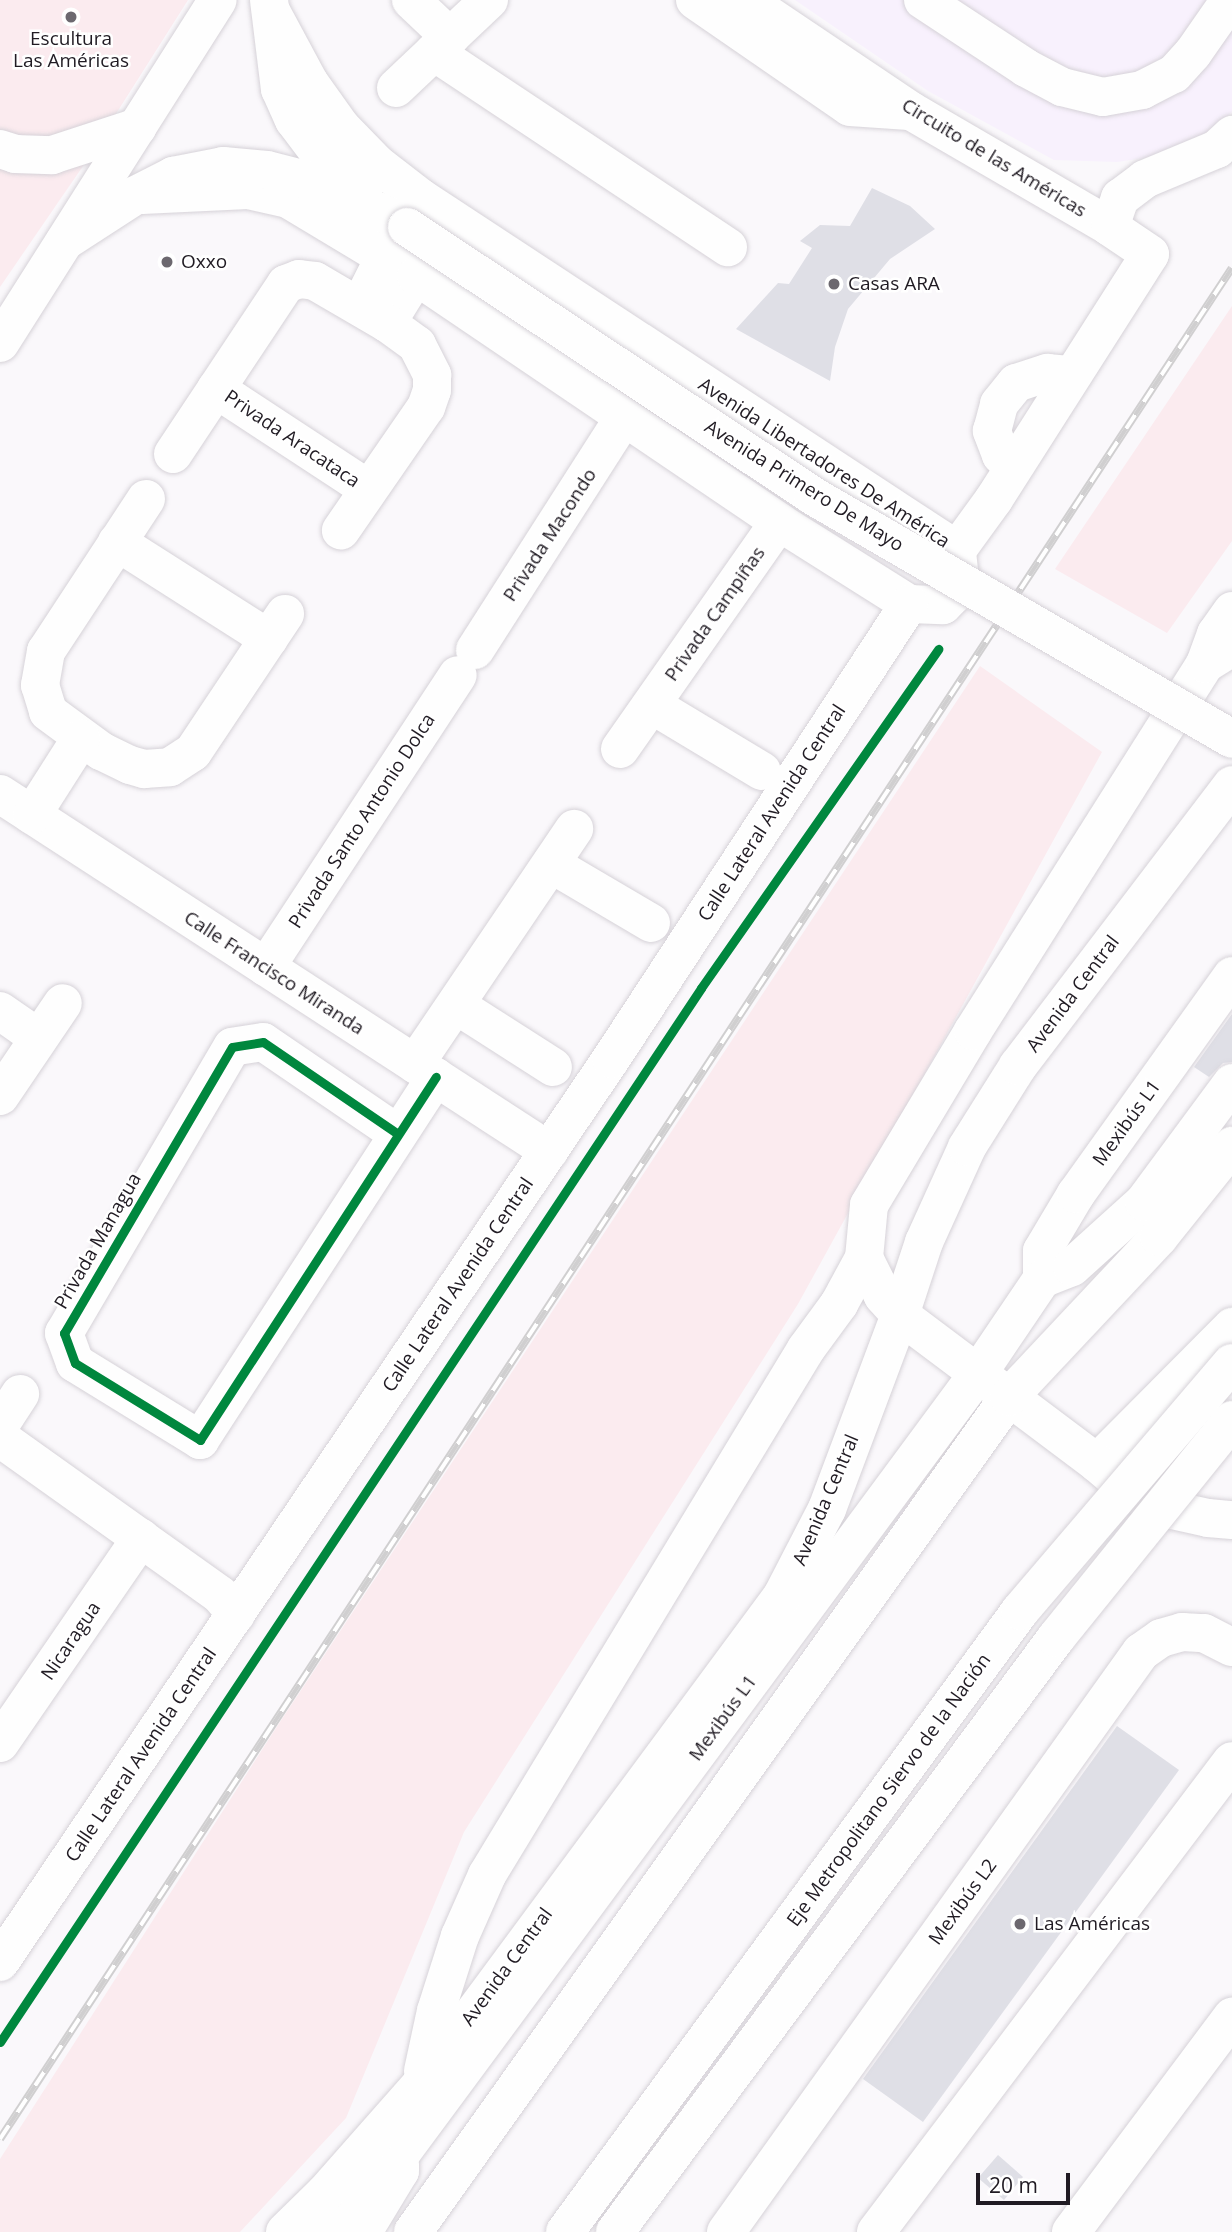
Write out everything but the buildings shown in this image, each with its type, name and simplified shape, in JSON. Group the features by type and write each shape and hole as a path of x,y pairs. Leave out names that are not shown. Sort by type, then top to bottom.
{"main road":[{"path":"4,332 218,0"},
{"path":"411,0 442,45 728,247"},
{"path":"695,0 850,107 911,111"},
{"name":"Circuito de las Américas","path":"746,0 911,111 1110,227 1119,198 1145,179 1217,149 1232,135"},
{"path":"923,0 1009,59 1062,87 1103,97 1142,90 1174,74 1193,53 1230,0"},
{"path":"396,89 442,45 479,3"},
{"name":"Avenida Primero De Mayo","path":"269,5 280,89 294,120 322,157 399,244"},
{"name":"Avenida Libertadores De América","path":"269,5 309,82 341,127 377,164 421,198 957,550 960,580 953,594 943,605 909,604"},
{"path":"0,149 15,154 52,155 138,127"},
{"name":"Avenida Primero De Mayo","path":"65,241 136,195 173,176 223,166 267,170 306,180 399,244 813,496 1232,739"},
{"path":"957,550 1150,254 1110,227"},
{"path":"373,314 399,244 623,419 909,604"},
{"name":"Privada Aracataca","path":"173,454 286,284 299,279 315,281 373,314 417,345 432,375 432,390 426,407 341,530"},
{"name":"Privada Aracataca","path":"216,388 368,489"},
{"name":"Privada Macondo","path":"467,662 623,419"},
{"path":"117,542 277,627 193,752 170,767 144,769 91,745 48,712 42,697 41,675 46,651 117,542 146,499"},
{"name":"Privada Campiñas","path":"620,749 779,522"},
{"name":"Calle Lateral Avenida Central","path":"5,1944 236,1614 549,1150 909,604"},
{"path":"421,2084 436,2011 460,1936 487,1875 806,1349 839,1304 864,1258 869,1205 973,1031 1219,656 1216,634 1232,611"},
{"name":"Privada Santo Antonio Dolca","path":"266,967 467,662"},
{"path":"652,705 762,771"},
{"path":"42,821 91,745"},
{"name":"Avenida Central","path":"285,2232 325,2193 421,2084 782,1596 827,1509 901,1315 924,1242 967,1147 1018,1066 1232,785"},
{"name":"Calle Francisco Miranda","path":"0,794 549,1150"},
{"name":"Privada Managua","path":"398,1134 263,1042 232,1047 64,1333 75,1363 200,1440 398,1134 456,1005 574,829"},
{"path":"551,864 651,923"},
{"name":"Mexibús L1","path":"322,2232 384,2161 400,2155 976,1375 1042,1279 1042,1251 1076,1194 1232,976"},
{"path":"0,1096 63,1003"},
{"path":"456,1005 553,1067"},
{"path":"0,1011 39,1038"},
{"path":"1042,1279 1072,1267 1144,1202 1232,1083"},
{"path":"413,2232 1009,1397 1159,1237 1232,1146"},
{"path":"864,1258 883,1296 901,1315 976,1375 1097,1463 1131,1492 1163,1508 1208,1518 1232,1520"},
{"path":"1097,1463 1232,1327"},
{"name":"Eje Metropolitano Siervo de la Nación","path":"565,2232 1020,1611 1232,1363"},
{"path":"615,2232 1056,1638 1232,1420"},
{"path":"0,1438 220,1595 236,1614"},
{"name":"Nicaragua","path":"0,1743 141,1538"},
{"name":"Mexibús L2","path":"726,2232 1141,1652 1161,1638 1182,1632 1204,1633 1232,1647"},
{"path":"876,2232 1232,1761"},
{"path":"1071,2232 1232,2017"},
{"name":"Mexibús L1","path":"363,2232 400,2171 400,2155"}],"shaded area":[{"path":"0,0 188,0 81,169 0,287"},
{"path":"795,0 1232,0 1232,112 1205,134 1163,155 1117,162 1054,160 928,91"},
{"path":"1232,306 1232,541 1167,633 1055,569"},
{"path":"980,666 1102,752 798,1304 464,1832 346,2118 240,2232 0,2232 0,2159 276,1728"}],"railway":[{"path":"0,2139 1232,268"}],"cycle path":[{"path":"0,2042 701,988 938,649"},
{"path":"398,1134 263,1042 232,1047 64,1333 75,1363 200,1440 436,1077"}],"place":[{"name":"Escultura Las Américas","path":"71,17"},
{"name":"Oxxo","path":"167,262"},
{"name":"Casas ARA","path":"834,284"},
{"name":"Las Américas","path":"1020,1924"}]}
